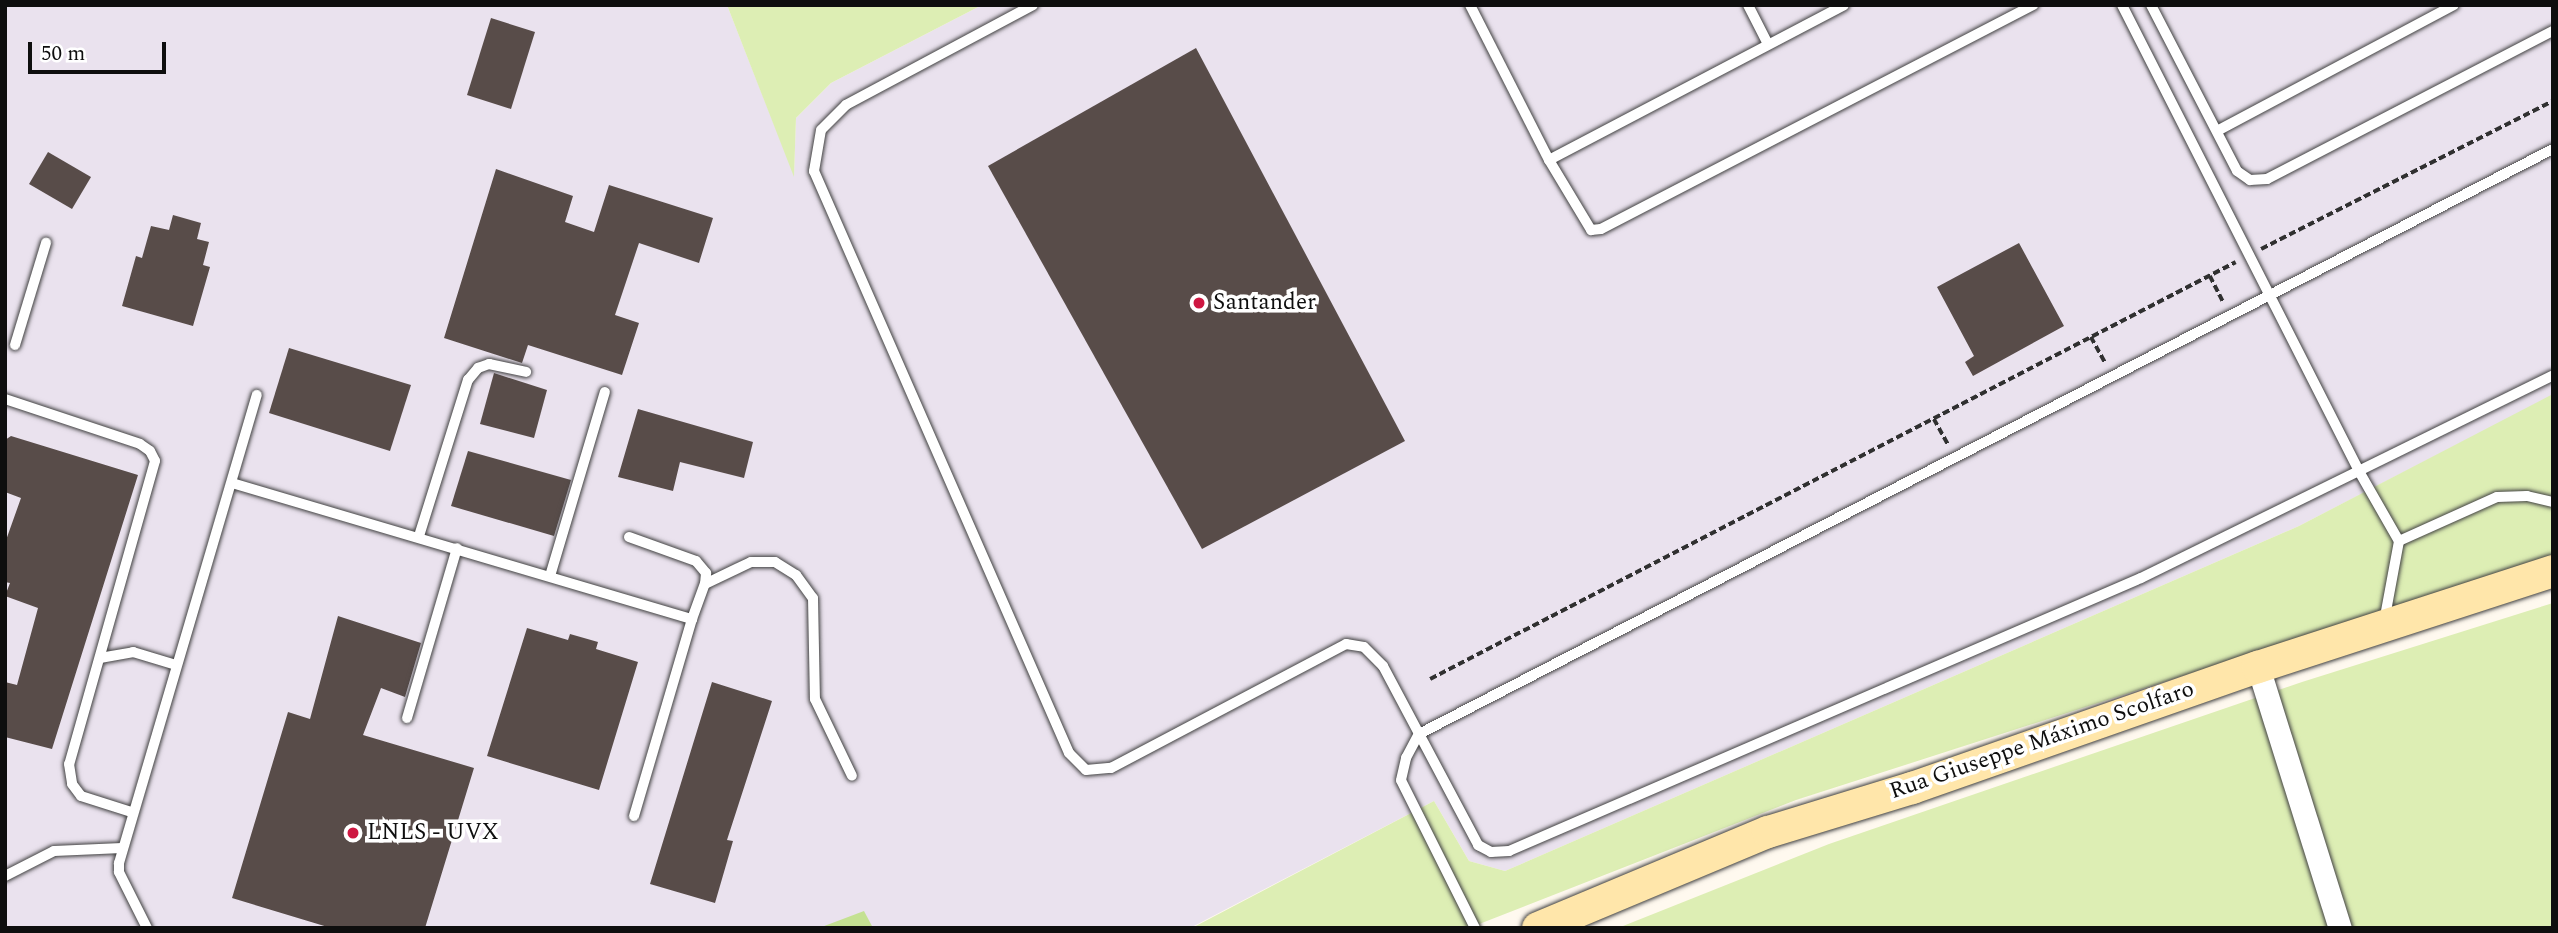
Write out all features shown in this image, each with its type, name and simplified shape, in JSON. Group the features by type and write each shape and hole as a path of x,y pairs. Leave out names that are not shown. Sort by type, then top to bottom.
{"main road":[{"name":"Rua Giuseppe Máximo Scolfaro","path":"1538,928 1768,832 1912,788 2258,667 2553,571"}],"street":[{"path":"2258,667 2340,928"}],"lane":[{"path":"1033,5 846,105 821,130 814,171 1069,753 1086,770 1111,768 1346,644 1364,647 1383,666 1478,845 1491,852 1509,851 1976,653 2360,473 2553,375"},
{"path":"1470,5 1549,160 1583,223 1591,230 1601,229 2033,5"},
{"path":"1748,5 1768,44"},
{"path":"1549,160 1843,5"},
{"path":"2122,5 2360,473 2399,541 2383,626"},
{"path":"2151,5 2237,171 2250,180 2267,179 2553,31"},
{"path":"2217,131 2454,5"},
{"path":"1475,928 1401,780 1406,758 1419,734 1955,457 2272,297 2553,149"},
{"path":"15,345 46,243"},
{"path":"419,536 468,380 478,368 489,364 526,372"},
{"path":"550,576 605,392"},
{"path":"147,928 119,872 122,848 257,395"},
{"path":"5,399 140,444 150,451 155,461 69,773 81,796 131,813"},
{"path":"232,483 419,536 692,619"},
{"path":"2399,541 2497,497 2527,496 2553,502"},
{"path":"629,537 696,561 706,573 705,584 692,619 634,816"},
{"path":"407,718 457,548"},
{"path":"705,584 751,562 775,562 796,575 813,598 815,699 852,776"},
{"path":"100,659 118,652 133,652 176,665"},
{"path":"5,876 54,851 122,848"}],"path":[{"path":"1430,679 2209,275 2553,101"},
{"path":"2209,275 2231,318"},
{"path":"2091,337 2113,378"},
{"path":"1934,418 1955,457"}],"shaded area":[{"path":"5,5 727,5 794,175 796,118 831,83 982,5 2553,5 2553,395 2299,526 1505,871 1469,861 1434,801 1190,928 5,928"}],"green space":[{"path":"727,5 982,5 831,83 796,118 794,177"},
{"path":"2553,394 2553,557 1796,800 1469,928 1192,928 1434,801 1469,861 1505,871 2299,526"},
{"path":"2553,603 2553,928 1618,928 1829,844 2302,682"},
{"path":"864,911 873,928 819,928"}],"building":[{"path":"491,18 535,32 511,109 467,95"},
{"name":"Santander","path":"1196,48 1405,441 1202,549 988,166"},
{"path":"48,152 91,177 72,209 29,184"},
{"path":"496,169 573,196 565,222 594,232 609,185 713,218 699,263 639,243 615,315 639,323 622,375 528,345 522,363 444,338"},
{"path":"173,215 201,223 197,239 209,242 203,265 210,267 193,326 122,306 136,256 142,258 151,226 169,230"},
{"path":"2019,243 2064,326 1973,376 1965,362 1974,356 1937,287"},
{"path":"289,348 411,385 390,451 269,413"},
{"path":"494,373 547,390 534,438 480,424"},
{"path":"638,409 753,442 744,478 680,462 673,491 618,477"},
{"path":"11,436 138,475 52,749 5,737 5,682 17,685 38,608 5,596 10,583 5,582 5,543 21,498 5,492 5,440"},
{"path":"468,451 571,480 554,536 451,506"},
{"name":"LNLS - UVX","path":"338,616 421,643 405,697 381,688 363,735 474,768 425,928 331,928 232,898 288,712 310,719"},
{"path":"527,628 568,640 570,634 598,642 596,649 638,662 599,790 487,756"},
{"path":"712,682 772,701 727,840 733,841 715,903 650,884"}],"place":[{"name":"Santander","path":"1199,303"},
{"name":"LNLS - UVX","path":"353,833"}]}
